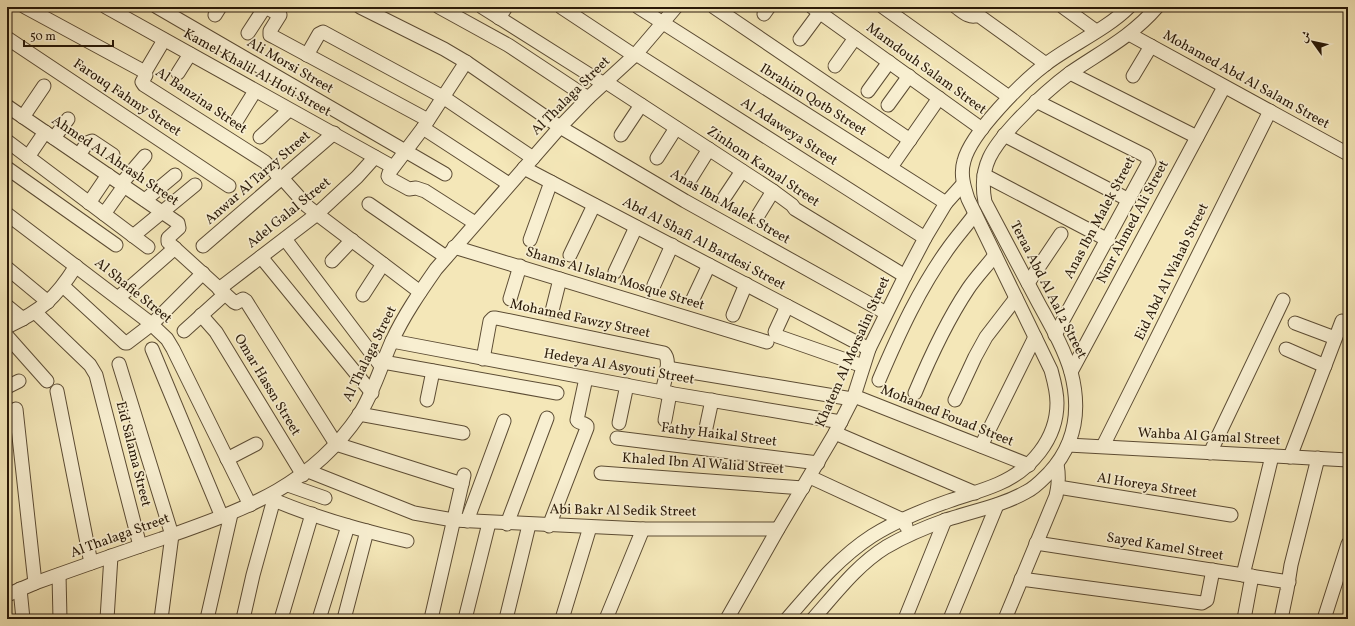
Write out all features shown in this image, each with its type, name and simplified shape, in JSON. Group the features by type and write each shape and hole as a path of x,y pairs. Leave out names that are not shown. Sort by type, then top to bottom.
{"street":[{"name":"Al Banzina Street","path":"25,7 145,72 146,75 142,82 144,85 265,162 281,179"},
{"name":"Kamel Khalil Al Hoti Street","path":"106,7 393,167"},
{"name":"Ali Morsi Street","path":"157,7 445,174"},
{"path":"248,33 265,7 280,16 270,31 270,35 426,124 509,184"},
{"name":"Anas Ibn Malek Street","path":"360,7 414,33 466,62 560,127 685,201 886,314"},
{"path":"439,7 508,45 588,98"},
{"path":"466,21 476,7"},
{"name":"Zinhom Kamal Street","path":"482,7 502,12 605,83 773,191 792,204 794,209 905,276"},
{"name":"Al Adaweya Street","path":"561,7 925,238"},
{"name":"Ibrahim Qotb Street","path":"638,7 946,203"},
{"name":"Al Thalaga Street","path":"7,595 36,583 172,535 270,498 306,473 336,444 359,414 372,393 392,340 420,292 450,252 560,127 588,98 636,55 676,7"},
{"path":"714,7 910,140"},
{"path":"882,7 1009,97"},
{"path":"956,7 970,17 975,17 981,11 1046,64"},
{"path":"1063,7 1096,31"},
{"name":"Teraa Abd Al Aal 2 Street","path":"813,619 857,570 885,548 912,534 946,520 997,505 1027,492 1042,480 1057,464 1068,445 1074,428 1076,409 1071,372 1067,359 986,202 983,189 984,175 987,162 992,151 1004,135 1036,101 1070,73 1129,34 1144,22 1157,7"},
{"path":"788,619 824,577 848,554 873,536 903,520 944,503 999,484 1024,469 1040,452 1049,437 1057,404 1056,386 1051,370 975,214 963,184 962,172 964,161 978,134 1009,97 1046,64 1096,31 1124,9"},
{"path":"800,39 816,10"},
{"name":"Mamdouh Salam Street","path":"816,10 939,98 978,134 992,151"},
{"path":"307,55 319,34 323,32 443,97 533,158"},
{"name":"Mohamed Abd Al Salam Street","path":"1129,34 1348,154"},
{"name":"Farouq Fahmy Street","path":"7,38 228,186"},
{"path":"835,66 855,38"},
{"path":"145,72 164,40"},
{"path":"1132,76 1151,46"},
{"path":"178,73 190,54"},
{"path":"466,62 426,124 388,175 389,178 409,189 416,188 425,191 475,223"},
{"path":"868,91 889,62"},
{"path":"1070,73 1197,136"},
{"path":"888,105 909,76"},
{"path":"23,117 44,86"},
{"name":"Nmr Ahmed Ali Street","path":"1071,372 1224,87"},
{"path":"237,120 255,91"},
{"path":"890,167 939,98"},
{"name":"Anas Ibn Malek Street","path":"1036,101 1147,158 1149,162 1108,240 1055,335"},
{"path":"621,136 641,105"},
{"name":"Ahmed Al Ahrash Street","path":"7,106 178,223 180,226 168,239 168,242 175,248"},
{"path":"260,137 289,110"},
{"name":"Eid Abd Al Wahab Street","path":"1103,446 1270,111"},
{"path":"28,156 68,119"},
{"path":"657,158 676,128"},
{"name":"Anwar Al Tarzy Street","path":"203,246 334,134"},
{"path":"1004,135 1129,200"},
{"path":"7,141 148,247"},
{"path":"79,155 89,141 94,142 113,155"},
{"path":"691,178 709,149"},
{"path":"104,214 122,185 146,156"},
{"name":"Adel Galal Street","path":"184,330 201,315 222,292 261,257 317,214 357,177 375,157"},
{"path":"7,168 116,245"},
{"name":"Abd Al Shafi Al Bardesi Street","path":"524,168 869,349"},
{"path":"724,198 742,171"},
{"path":"89,203 108,175"},
{"path":"145,200 175,175"},
{"path":"984,175 1108,240"},
{"path":"281,179 307,206 420,292"},
{"path":"530,240 551,182"},
{"name":"Khatem Al Morsalin Street","path":"727,619 778,529 835,434 853,398 869,349 925,238 946,203 963,184"},
{"path":"133,236 194,185"},
{"path":"757,217 773,191"},
{"name":"Shams Al Islam Mosque Street","path":"369,204 450,252 520,266 767,342"},
{"path":"570,255 594,205"},
{"name":"Al Shafie Street","path":"7,214 152,324 167,339 250,505"},
{"path":"879,380 901,331 929,278 950,246 975,214"},
{"path":"614,272 636,227"},
{"path":"1028,284 1061,234"},
{"path":"285,239 382,364 433,371 557,393"},
{"path":"332,261 352,240"},
{"path":"654,285 672,246"},
{"path":"118,298 175,248 235,303 242,299 246,301 336,444 463,479 431,619"},
{"path":"915,393 930,357 948,322 969,288 995,255"},
{"path":"261,257 372,393"},
{"path":"362,295 383,264"},
{"path":"693,299 709,265"},
{"path":"7,327 35,312 48,302 63,286 76,266"},
{"path":"510,299 520,266"},
{"path":"7,268 48,302"},
{"path":"63,286 127,343 152,324 202,273"},
{"path":"552,311 560,279"},
{"path":"733,315 746,284"},
{"path":"955,400 986,337 1016,298"},
{"path":"1210,453 1283,300"},
{"path":"7,306 22,319"},
{"path":"787,306 775,332 777,336 863,366"},
{"name":"Eid Salama Street","path":"35,312 90,365 99,381 140,546"},
{"name":"Omar Hassn Street","path":"201,315 216,332 306,473"},
{"name":"Mohamed Fawzy Street","path":"482,359 490,322 493,318 496,318 664,353 667,359 667,368"},
{"path":"1290,457 1342,321"},
{"path":"1295,323 1335,338"},
{"path":"7,336 47,381"},
{"path":"981,446 1035,337"},
{"name":"Hedeya Al Asyouti Street","path":"392,340 482,359 586,378 841,422"},
{"path":"152,349 226,515 207,619"},
{"path":"1286,349 1325,366"},
{"path":"119,364 172,535 161,619"},
{"path":"665,420 667,368 853,398"},
{"path":"427,400 433,371"},
{"path":"549,526 587,428 586,424 577,420 586,378"},
{"path":"619,423 627,385"},
{"path":"57,391 91,563"},
{"name":"Mohamed Fouad Street","path":"853,398 981,446 1024,469"},
{"path":"706,428 712,400"},
{"path":"16,409 36,583"},
{"path":"359,414 463,433"},
{"path":"507,524 547,418"},
{"path":"467,521 504,421"},
{"path":"835,434 975,493"},
{"name":"Fathy Haikal Street","path":"616,438 818,463"},
{"path":"228,459 256,444"},
{"name":"Wahba Al Gamal Street","path":"1068,445 1348,459"},
{"path":"1244,619 1247,576 1272,456"},
{"path":"1281,619 1291,565 1318,458"},
{"path":"1005,619 1058,487 1057,464"},
{"path":"1024,469 1033,487"},
{"name":"Abi Bakr Al Sedik Street","path":"306,473 410,512 453,520 549,526 643,529 778,529"},
{"name":"Khaled Ibn Al Walid Street","path":"601,473 803,488"},
{"path":"810,476 903,520 912,534"},
{"path":"288,485 325,498"},
{"name":"Al Horeya Street","path":"1058,487 1231,516"},
{"path":"243,619 270,498 366,532 407,541"},
{"path":"950,619 997,505"},
{"path":"281,619 312,514"},
{"path":"905,619 946,520"},
{"path":"466,619 489,523"},
{"path":"506,619 529,525"},
{"path":"319,619 348,526"},
{"path":"562,619 590,527"},
{"path":"606,619 643,529"},
{"path":"344,619 366,532"},
{"name":"Sayed Kamel Street","path":"1036,543 1288,582"},
{"path":"1324,619 1348,545"},
{"path":"107,619 111,556"},
{"path":"1022,579 1202,603 1207,600 1214,570"},
{"path":"59,575 60,619"},
{"path":"20,589 23,619"}]}
